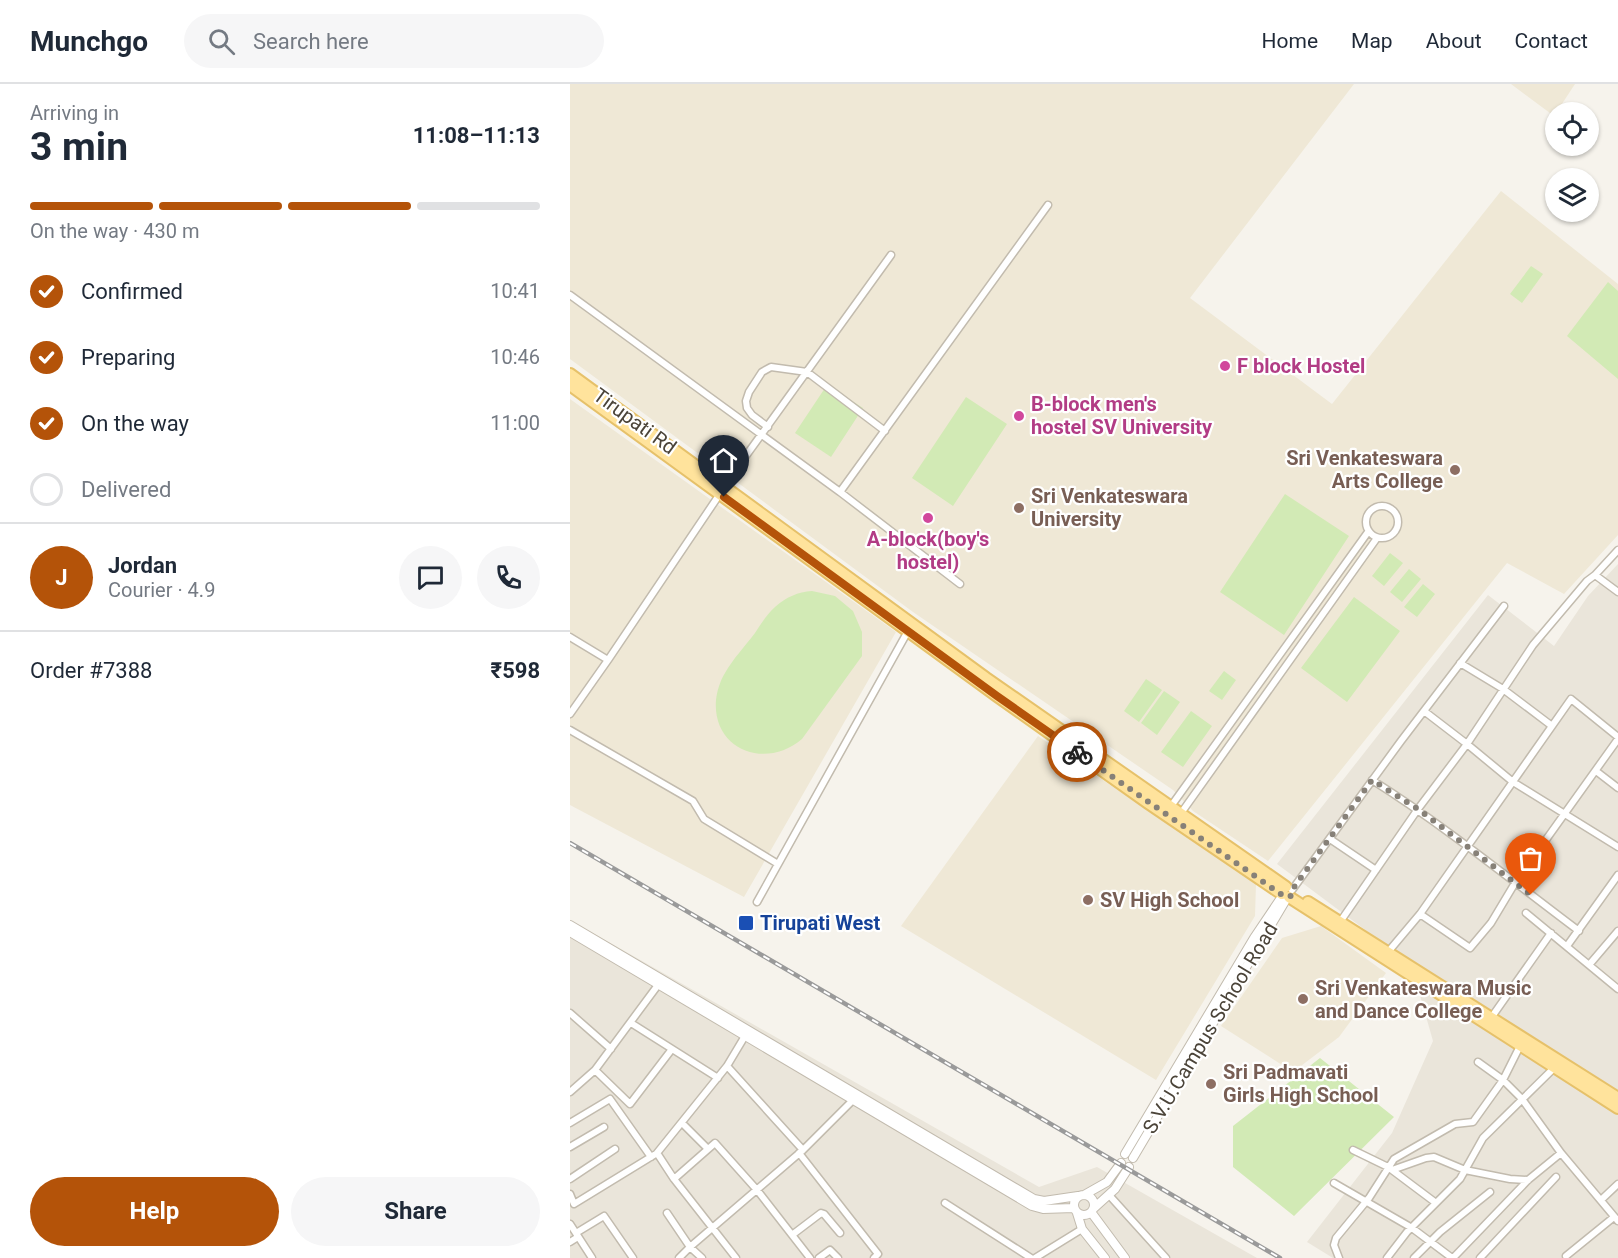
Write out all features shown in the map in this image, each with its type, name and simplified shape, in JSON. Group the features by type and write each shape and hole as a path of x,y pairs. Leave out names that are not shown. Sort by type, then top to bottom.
{"main road":[{"name":"Tirupati Rd","path":"570,374 908,631 984,681"},
{"name":"Tirupati Rd","path":"570,385 722,489 984,681 1287,893"},
{"name":"Tirupati Rd","path":"1178,818 1270,886 1287,893"},
{"path":"1287,893 1340,922 1618,1098"},
{"path":"1287,893 1618,1108"}],"street":[{"path":"840,492 1048,205"},
{"path":"570,714 722,489 891,255"},
{"path":"570,295 840,492 960,584"},
{"path":"768,427 752,415 746,402 749,392 762,372 771,367 807,372 885,431"},
{"path":"1379,507 1390,509 1396,516 1396,528 1388,537 1377,538 1368,532 1366,521 1371,511 1379,507"},
{"path":"1167,811 1368,532"},
{"path":"1178,818 1377,538"},
{"path":"1340,922 1418,809 1467,744 1533,645 1587,581 1595,576 1618,550"},
{"path":"1595,576 1618,592"},
{"path":"1287,893 1504,606"},
{"path":"757,902 908,631"},
{"path":"570,637 608,660"},
{"path":"1460,663 1503,689 1552,726"},
{"path":"1388,952 1420,914 1571,699 1618,738 1515,883 1491,923 1470,948 1420,914"},
{"path":"1424,711 1513,782 1618,847"},
{"path":"570,729 693,801 704,819 778,864"},
{"path":"1596,771 1618,788"},
{"path":"1372,780 1468,845 1579,932"},
{"path":"1330,839 1376,870"},
{"path":"1567,946 1618,875"},
{"path":"1270,886 1275,906"},
{"name":"S.V.U.Campus School Road","path":"1125,1154 1275,906 1287,893"},
{"name":"S.V.U.Campus School Road","path":"1133,1158 1287,893"},
{"path":"1526,913 1618,989"},
{"path":"570,925 1034,1199 1044,1202 1081,1195 1092,1199 1092,1210 1125,1258"},
{"path":"1589,965 1618,931"},
{"path":"570,932 1032,1206 1043,1209 1075,1210 1083,1215 1115,1189 1130,1167"},
{"path":"1490,1018 1551,933"},
{"path":"570,1092 595,1070 658,985"},
{"path":"570,1012 611,1049"},
{"path":"631,1023 718,1078"},
{"path":"570,1194 572,1205 654,1155 728,1066 745,1036"},
{"path":"1339,1258 1334,1245 1336,1238 1366,1202 1396,1156 1455,1124 1473,1122 1503,1080 1520,1046"},
{"path":"595,1070 630,1104 672,1048"},
{"path":"1478,1062 1503,1080 1522,1099 1561,1153 1616,1219 1566,1256"},
{"path":"728,1066 801,1152 878,1254 874,1258"},
{"path":"1387,1258 1412,1228 1460,1179 1483,1138 1554,1068"},
{"path":"570,1123 610,1099 736,1258"},
{"path":"679,1258 801,1152 852,1100"},
{"path":"682,1123 708,1149"},
{"path":"570,1147 604,1127"},
{"path":"674,1179 715,1143 757,1190 810,1258"},
{"path":"570,1179 615,1149"},
{"path":"1353,1150 1390,1168 1436,1203"},
{"path":"1334,1183 1412,1228 1452,1258 1528,1180 1561,1153"},
{"path":"1390,1168 1434,1157 1465,1170 1510,1179 1528,1180"},
{"path":"1105,1258 1082,1229 1074,1201 1107,1182 1121,1163"},
{"path":"1480,1258 1556,1177"},
{"path":"1601,1200 1618,1184"},
{"path":"1414,1258 1490,1192"},
{"path":"1108,1195 1166,1258"},
{"path":"945,1203 1033,1258 1082,1229"},
{"path":"792,1235 820,1213 824,1214 840,1233"},
{"path":"667,1214 678,1233 702,1258"},
{"path":"570,1242 604,1216 633,1258"},
{"path":"570,1224 592,1258"},
{"path":"819,1258 830,1250 838,1258"}],"shaded area":[{"name":"Sri Venkateswara University","path":"570,84 1354,84 1190,298 1332,404 1501,191 1618,284 1618,535 1564,594 1507,563 1268,861 1193,811 1173,790 913,612 570,359"},
{"path":"1511,84 1575,84 1563,102 1545,102 1545,109"},
{"path":"570,399 896,632 744,897 570,805"},
{"path":"1618,564 1618,1258 1333,1258 1307,1242 1392,1133 1433,1041 1411,964 1277,864 1488,595 1554,646 1588,596"},
{"name":"SV High School","path":"1038,736 1256,884 1255,916 1156,1080 901,926"},
{"path":"570,920 1039,1187 1097,1167 1257,1258 570,1258"},
{"name":"Sri Venkateswara Music and Dance College","path":"1321,926 1386,973 1339,1037 1293,1072 1221,1026 1282,938"}],"green space":[{"path":"1531,266 1543,274 1522,303 1510,294"},
{"path":"1608,282 1618,291 1618,379 1567,336"},
{"path":"827,385 863,408 831,457 795,433"},
{"path":"966,397 1007,424 953,506 912,478"},
{"path":"1285,494 1349,536 1284,635 1220,592"},
{"path":"1390,553 1403,563 1384,586 1372,576"},
{"path":"1409,569 1421,579 1402,602 1390,592"},
{"path":"1423,584 1435,594 1417,617 1404,607"},
{"path":"812,591 835,596 853,611 862,632 862,656 802,739 788,748 773,753 744,750 723,732 717,717 716,700 722,679 772,610 783,600"},
{"path":"1354,597 1400,631 1347,702 1301,668"},
{"path":"1224,671 1236,680 1222,700 1209,691"},
{"path":"1146,679 1162,690 1139,722 1124,711"},
{"path":"1164,691 1180,702 1157,735 1141,723"},
{"path":"1191,711 1212,726 1183,767 1161,752"},
{"path":"1320,1058 1394,1117 1294,1216 1233,1167 1233,1126"}],"railway":[{"path":"570,843 1280,1258"}],"way so far":[{"path":"1077,752 1288,898 1372,780 1468,845 1531,895"}],"place":[{"name":"F block Hostel","path":"1225,366"},
{"name":"B-block men's hostel SV University","path":"1019,416"},
{"name":"Sri Venkateswara Arts College","path":"1455,470"},
{"name":"Sri Venkateswara University","path":"1019,508"},
{"name":"A-block(boy's hostel)","path":"928,518"},
{"name":"SV High School","path":"1088,900"},
{"name":"Tirupati West","path":"746,923"},
{"name":"Sri Venkateswara Music and Dance College","path":"1303,999"},
{"name":"Sri Padmavati Girls High School","path":"1211,1084"}],"route":[{"path":"724,497 1077,752"}]}
